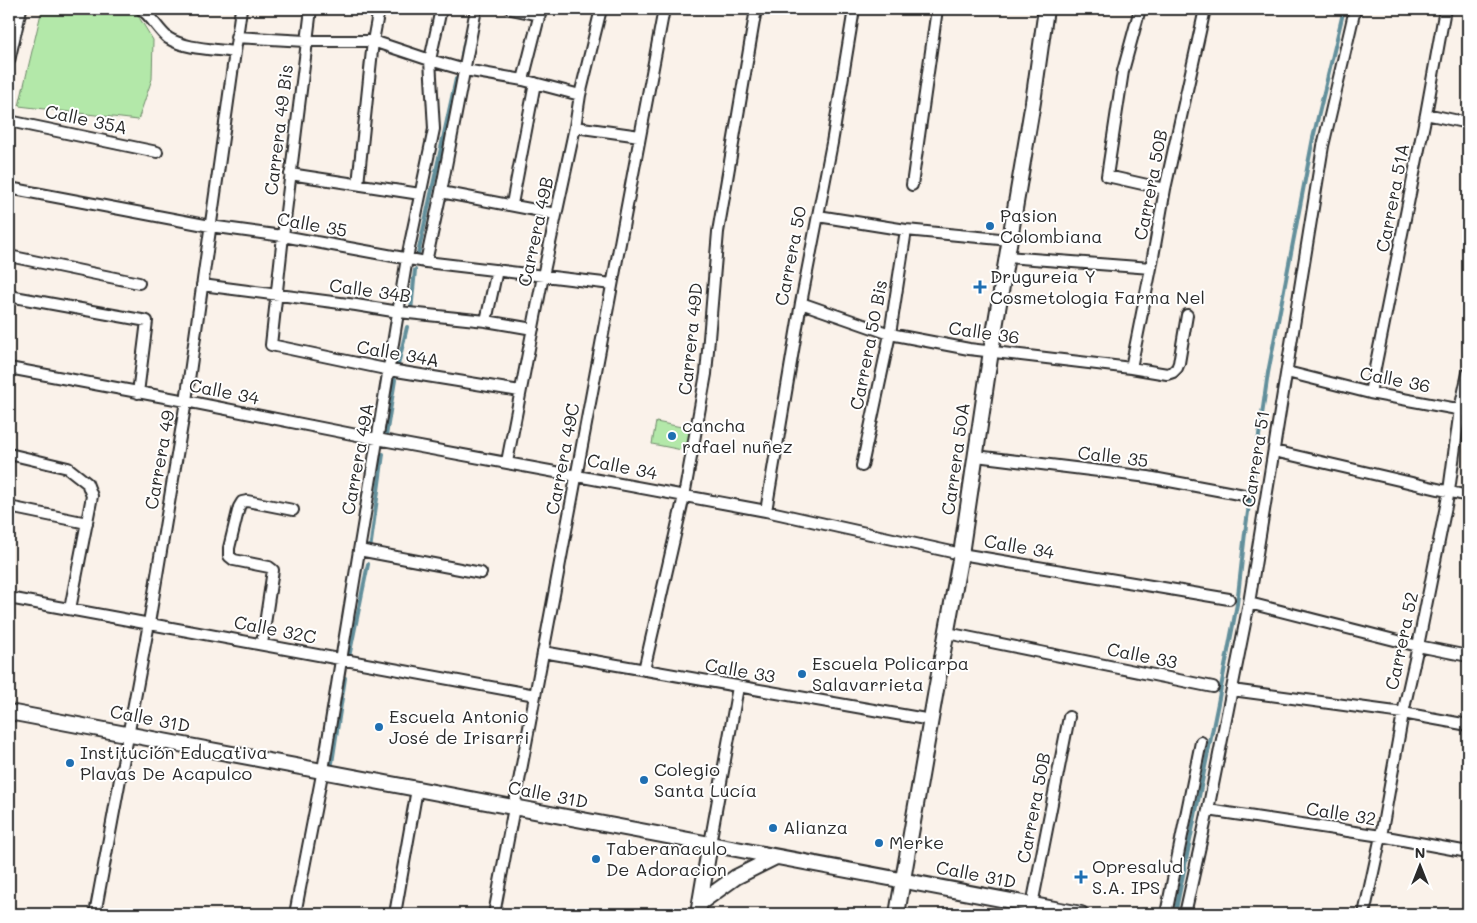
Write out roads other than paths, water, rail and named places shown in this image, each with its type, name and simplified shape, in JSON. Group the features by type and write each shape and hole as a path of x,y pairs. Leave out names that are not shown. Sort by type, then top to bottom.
{"street":[{"path":"9,61 22,9"},
{"path":"142,9 168,37 184,45 234,52"},
{"name":"Carrera 49","path":"95,914 149,623 186,401 241,9"},
{"name":"Carrera 49 Bis","path":"271,345 311,9"},
{"path":"358,184 373,41 379,9"},
{"name":"Carrera 49A","path":"295,914 323,771 407,258 434,128 430,60 441,9"},
{"path":"426,262 476,9"},
{"path":"511,9 541,12 523,80"},
{"name":"Carrera 49B","path":"508,462 520,391 580,95 601,9"},
{"name":"Carrera 49C","path":"494,914 664,9"},
{"name":"Carrera 49D","path":"644,670 684,496 706,374 718,232 756,9"},
{"name":"Carrera 50","path":"766,511 854,9"},
{"path":"912,185 937,9"},
{"name":"Carrera 50A","path":"897,914 961,554 991,351 1046,9"},
{"path":"1140,9 1124,71 1107,176 1165,189"},
{"name":"Carrera 50B","path":"1131,368 1152,268 1165,189 1205,9"},
{"name":"Carrera 51","path":"1185,914 1208,810 1249,603 1323,146 1355,9"},
{"name":"Carrera 51A","path":"1370,393 1445,9"},
{"path":"236,37 306,41 373,41 465,70 523,80 580,95"},
{"path":"512,204 535,83"},
{"path":"1426,114 1468,122"},
{"name":"Calle 35A","path":"9,120 157,152"},
{"path":"575,127 640,136"},
{"path":"290,174 420,194"},
{"name":"Calle 35","path":"9,188 210,226 283,236 426,262 612,284"},
{"path":"441,192 512,204 556,214"},
{"path":"818,216 906,230 1010,240"},
{"name":"Carrera 50 Bis","path":"862,466 890,334 906,230"},
{"path":"9,256 139,283"},
{"path":"1007,257 1152,268"},
{"path":"486,321 497,270"},
{"name":"Calle 34B","path":"202,284 398,312 486,321 533,329"},
{"path":"9,296 147,321 138,393"},
{"name":"Calle 36","path":"801,303 890,334 969,349 1131,368 1166,374 1173,372 1179,363 1187,315"},
{"name":"Calle 34A","path":"271,345 390,370 520,391"},
{"name":"Calle 34","path":"9,368 766,511 961,554 1229,599"},
{"name":"Calle 36","path":"1287,372 1370,393 1464,410"},
{"name":"Carrera 52","path":"1364,914 1449,491 1464,410 1468,373"},
{"path":"1274,451 1468,496"},
{"path":"9,454 68,468 87,483 92,496 70,609"},
{"name":"Calle 35","path":"976,456 1148,477 1244,495"},
{"path":"262,644 273,570 269,567 234,560 230,556 229,548 239,507 242,502 247,501 293,510"},
{"path":"9,507 87,523"},
{"path":"359,550 481,573"},
{"name":"Calle 32C","path":"9,598 535,695"},
{"path":"1249,603 1418,646 1468,656"},
{"name":"Calle 33","path":"947,633 1213,687"},
{"name":"Calle 33","path":"543,652 931,720"},
{"path":"699,909 738,687"},
{"path":"1232,690 1403,713 1468,724"},
{"name":"Calle 31D","path":"9,712 1032,905 1056,912 1081,914"},
{"name":"Carrera 50B","path":"1032,905 1069,717"},
{"path":"1166,914 1201,742"},
{"path":"395,914 417,789"},
{"name":"Calle 32","path":"1208,810 1381,836 1468,852"},
{"path":"699,909 736,877 776,857"}],"waterway":[{"path":"9,21 12,9"},
{"path":"1175,914 1237,604 1245,533 1268,373 1313,138 1344,9"},
{"path":"462,54 465,40"},
{"path":"418,254 456,79"},
{"path":"411,311 415,270"},
{"path":"398,365 407,327"},
{"path":"386,436 395,380"},
{"path":"370,550 383,454"},
{"path":"349,657 368,564"},
{"path":"332,763 345,678"}],"place":[{"name":"Pasion Colombiana","path":"990,226"},
{"name":"Drugureia Y Cosmetologia Farma Nel","path":"980,287"},
{"name":"cancha rafael nuñez","path":"672,436"},
{"name":"Escuela Policarpa Salavarrieta","path":"802,674"},
{"name":"Escuela Antonio José de Irisarri","path":"379,727"},
{"name":"Institución Educativa Plavas De Acapulco","path":"70,763"},
{"name":"Colegio Santa Lucía","path":"644,780"},
{"name":"Alianza","path":"773,828"},
{"name":"Merke","path":"879,843"},
{"name":"Taberanaculo De Adoracion","path":"596,859"},
{"name":"Opresalud S.A. IPS","path":"1081,877"}]}
